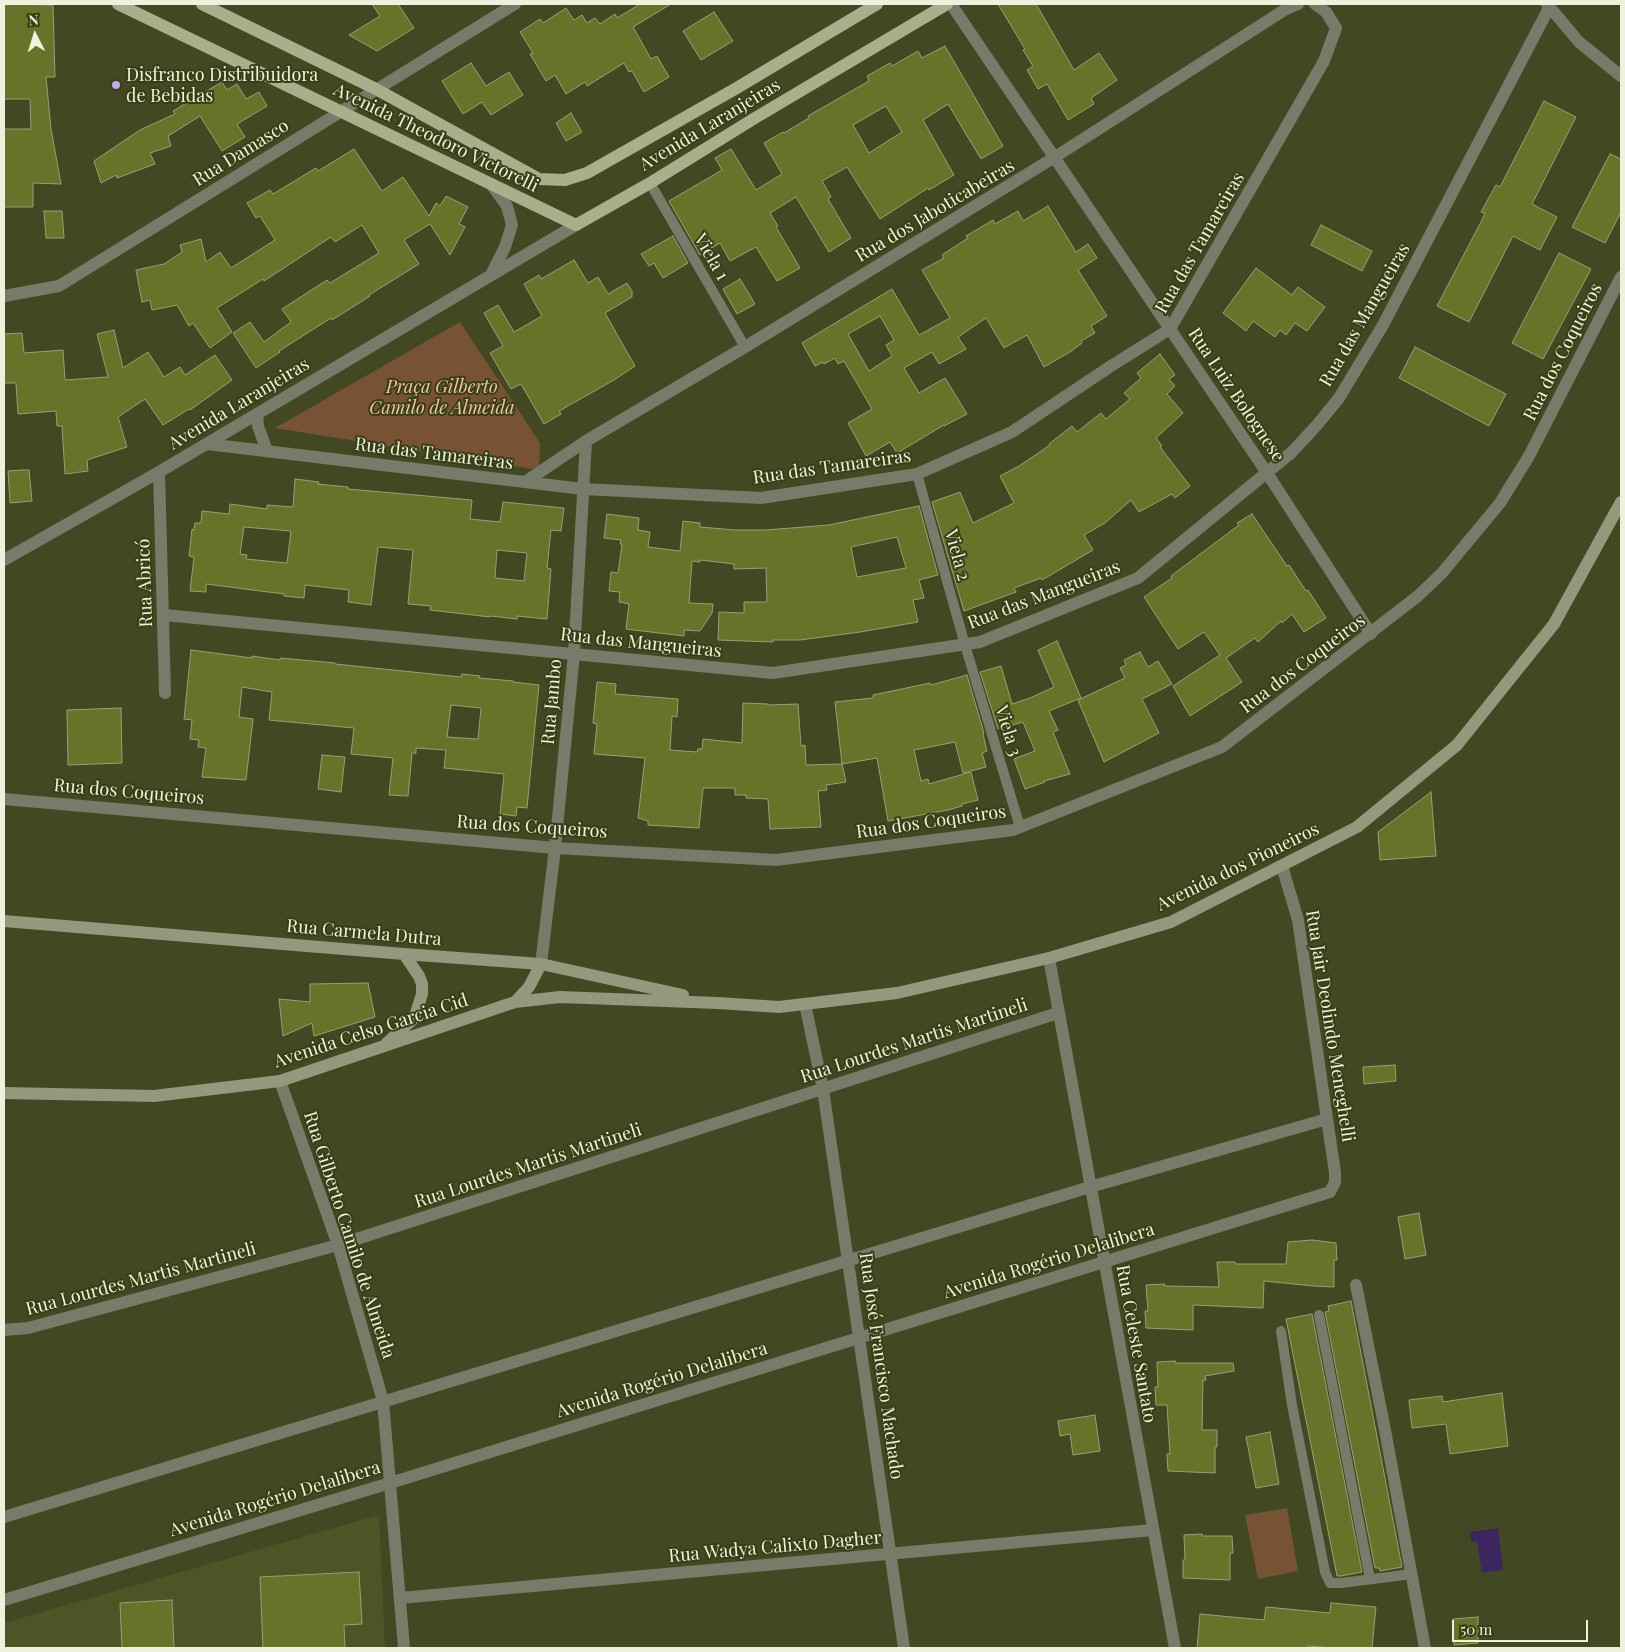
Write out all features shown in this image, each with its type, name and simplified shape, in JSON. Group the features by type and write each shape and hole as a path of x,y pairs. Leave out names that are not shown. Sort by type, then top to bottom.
{"main road":[{"name":"Avenida Theodoro Victorelli","path":"118,4 576,225"},
{"name":"Avenida Theodoro Victorelli","path":"202,4 376,89 539,179"},
{"name":"Avenida Laranjeiras","path":"539,179 565,180 587,173 735,89 876,4"},
{"name":"Avenida Laranjeiras","path":"576,225 650,183 947,4"},
{"name":"Avenida dos Pioneiros","path":"718,1002 779,1007 897,994 1049,958 1171,922 1357,827 1457,745 1554,624 1621,502"},
{"name":"Rua Carmela Dutra","path":"4,921 541,964 718,1002"},
{"path":"381,1048 412,1020 422,994 422,984 419,976 404,954"},
{"path":"515,1002 529,987 541,964"},
{"name":"Avenida Celso Garcia Cid","path":"4,1093 154,1096 280,1081 515,1002 560,997 718,1002"}],"street":[{"name":"Rua Damasco","path":"4,296 59,286 515,4"},
{"name":"Rua Luiz Bolognese","path":"951,4 1267,473 1371,634"},
{"name":"Rua dos Jaboticabeiras","path":"525,482 586,441 745,347 1055,158 1286,9 1298,4"},
{"name":"Rua das Tamareiras","path":"207,444 583,489 761,498 918,474 1012,432 1170,329 1324,61 1336,28 1326,12 1315,4"},
{"name":"Rua das Mangueiras","path":"164,614 773,674 980,642 1138,578 1292,452 1317,426 1339,398 1383,325 1548,6 1579,42 1621,76"},
{"path":"491,184 507,206 512,225 491,275"},
{"name":"Avenida Laranjeiras","path":"4,560 207,444 576,225"},
{"name":"Rua dos Coqueiros","path":"4,798 556,848 776,860 1013,830 1222,747 1418,596 1442,573 1500,503 1530,456 1621,276"},
{"path":"257,414 258,426 267,451"},
{"name":"Rua Jambo","path":"541,964 556,848 574,654 586,441"},
{"name":"Rua Abricó","path":"159,472 165,693"},
{"name":"Rua Jair Deolindo Meneghelli","path":"1282,866 1298,920 1335,1177 1335,1182 1330,1192"},
{"name":"Rua Celeste Santato","path":"1049,958 1174,1648"},
{"name":"Rua José Francisco Machado","path":"806,1004 823,1089 904,1648"},
{"name":"Rua Lourdes Martis Martineli","path":"4,1330 28,1328 338,1245 1058,1013"},
{"name":"Rua Gilberto Camilo de Almeida","path":"280,1081 338,1245 383,1401 404,1648"},
{"path":"4,1517 1090,1187 1327,1118"},
{"name":"Avenida Rogério Delalibera","path":"4,1600 390,1483 1330,1192"},
{"path":"1356,1285 1425,1648"},
{"name":"Rua Wadya Calixto Dagher","path":"400,1598 1153,1530"}],"lane":[{"name":"Viela 1","path":"650,183 745,347"},
{"name":"Viela 2","path":"918,474 965,645"},
{"name":"Viela 3","path":"965,645 1020,827"},
{"path":"1319,1315 1370,1579"},
{"path":"1281,1331 1292,1405 1325,1572 1330,1583 1412,1574"}],"shaded area":[{"path":"379,1515 385,1648 4,1648 4,1623"},
{"path":"1498,1528 1503,1570 1482,1573 1477,1541 1471,1542 1470,1532"}],"green space":[{"name":"Praça Gilberto Camilo de Almeida","path":"460,322 540,443 539,470 275,428"},
{"path":"1287,1508 1298,1571 1258,1579 1245,1515"}],"building":[{"path":"4,4 53,5 55,77 46,77 51,129 61,184 33,183 33,207 4,207 4,129 31,129 30,99 4,99"},
{"path":"372,4 398,4 414,28 377,51 349,35 380,16"},
{"path":"640,4 671,4 633,27 651,59 657,56 669,77 644,92 632,71 629,72 624,63 587,86 585,82 566,94 555,75 546,81 530,54 533,53 520,32 540,19 543,23 566,8 574,20 582,15 587,23 595,18 600,24 615,14 617,18"},
{"path":"998,4 1036,4 1074,70 1099,53 1117,80 1091,98 1094,104 1068,120 1047,84 1038,89 1027,70 1033,66 1023,50 1025,49"},
{"path":"714,12 733,41 701,60 683,31"},
{"path":"945,46 1003,146 981,159 948,104 923,120 954,175 929,190 928,188 880,219 847,167 822,181 831,197 828,199 851,238 829,252 796,197 770,213 800,268 777,281 756,247 730,261 720,243 700,255 669,201 722,170 715,158 731,149 756,190 782,174 764,143 784,133 809,118 808,116 869,81 867,76 890,63 892,66 918,51 922,58","holes":["886,106 902,132 869,153 853,125"]},
{"path":"471,63 486,86 509,72 523,95 491,115 482,102 463,114 442,81"},
{"path":"222,82 227,90 237,84 246,99 259,92 267,106 237,124 245,137 222,151 200,116 168,136 171,146 150,153 155,164 117,178 116,175 101,183 94,161 140,130 175,114 173,111"},
{"path":"1544,101 1576,117 1532,204 1557,217 1540,250 1513,236 1469,322 1437,306 1482,220 1485,213 1481,212 1496,185 1500,187"},
{"path":"571,113 582,132 566,141 556,123"},
{"path":"354,149 382,191 403,177 429,216 436,203 440,206 446,196 468,207 459,224 465,227 450,255 430,224 404,240 419,264 332,320 331,318 279,351 256,368 233,333 250,322 264,342 291,322 282,309 327,280 330,283 379,253 362,225 335,242 331,237 264,281 263,279 217,308 232,332 210,348 193,323 189,326 177,305 152,310 150,300 142,302 136,270 164,264 182,252 180,245 201,239 206,262 220,252 231,268 275,240 260,216 256,218 247,203 270,190 273,194 316,168 318,171"},
{"path":"1610,154 1621,159 1621,212 1605,243 1572,227"},
{"path":"1048,206 1076,252 1088,244 1097,258 1078,270 1107,316 1091,326 1095,333 1081,341 1082,343 1070,352 1044,367 1027,335 1004,348 986,318 958,337 966,349 939,364 932,352 904,368 919,393 945,378 967,414 944,425 897,453 890,442 866,456 848,423 872,409 844,361 838,364 835,358 815,366 802,343 892,289 919,335 950,318 922,270 944,258 942,255 968,238 966,236 993,220 995,224 1018,211 1023,221","holes":["880,316 894,340 886,345 892,356 869,371 848,334"]},
{"path":"44,211 62,211 64,238 46,238"},
{"path":"1321,225 1372,251 1362,271 1311,245"},
{"path":"673,236 688,263 663,278 654,263 649,266 641,254"},
{"path":"1559,253 1591,269 1543,359 1512,343"},
{"path":"574,260 588,283 598,277 608,294 627,283 632,291 632,297 605,313 635,366 559,411 561,414 544,424 521,384 511,389 490,353 503,346 484,313 498,305 514,332 542,316 524,284 539,275 541,279"},
{"path":"1256,268 1292,295 1298,287 1325,307 1307,331 1295,323 1286,335 1280,330 1275,337 1253,321 1246,331 1223,313"},
{"path":"740,279 755,304 737,314 723,289"},
{"path":"114,330 123,368 148,352 164,377 180,367 185,375 215,355 232,380 190,410 163,425 145,399 118,417 127,447 87,460 88,471 65,474 62,426 57,426 56,411 18,414 16,383 4,383 4,334 22,333 24,353 63,350 65,380 108,377 97,334"},
{"path":"1415,347 1506,394 1489,426 1399,378"},
{"path":"1160,354 1175,375 1169,379 1175,386 1167,394 1183,413 1156,438 1162,446 1160,447 1190,486 1175,498 1172,494 1139,512 1131,500 1105,523 1084,535 1093,550 1042,580 1041,578 1014,588 1016,592 964,611 932,502 960,492 973,523 1014,503 1000,476 1019,466 1050,445 1072,426 1077,432 1101,413 1106,419 1130,399 1124,393 1141,378 1137,373"},
{"path":"29,470 32,501 10,503 8,471"},
{"path":"295,479 319,482 318,484 348,487 348,489 472,500 470,519 500,522 503,502 564,508 561,531 551,530 547,568 551,569 547,619 517,616 517,619 490,617 430,610 431,606 408,604 413,550 378,547 371,605 348,602 349,590 305,585 304,598 206,584 206,592 190,591 194,557 189,556 192,529 194,530 195,523 201,523 202,511 229,514 230,504 267,509 267,505 293,507","holes":["244,527 291,531 287,563 246,559 247,555 240,554","497,550 527,553 524,581 495,578"]},
{"path":"919,506 938,575 919,580 924,598 913,600 918,622 800,640 773,640 773,642 718,640 719,612 744,613 744,602 767,602 766,568 734,569 734,564 700,560 700,562 692,561 689,603 713,604 712,613 700,631 684,630 684,636 626,629 629,604 619,602 620,592 609,591 611,572 618,573 622,544 620,544 621,540 604,538 607,514 639,518 638,530 650,532 648,547 680,551 683,521 700,523 700,527 735,530 766,530 829,525","holes":["897,537 906,568 857,577 851,547"]},
{"path":"1252,514 1287,566 1289,565 1306,591 1308,590 1326,618 1304,632 1292,614 1282,623 1281,621 1258,642 1255,638 1226,658 1242,682 1190,716 1173,686 1220,655 1204,632 1178,649 1144,597 1172,578 1171,576 1239,525 1237,523"},
{"path":"1057,641 1081,698 1049,711 1058,730 1053,732 1070,774 1044,781 1025,789 1014,759 1035,751 1023,722 998,729 980,672 1001,666 1012,704 1030,698 1054,687 1038,650"},
{"path":"191,650 252,658 252,656 280,660 280,658 335,663 461,677 462,674 480,676 479,678 539,685 527,808 517,807 516,816 500,814 504,774 444,768 446,750 416,748 416,753 412,753 408,796 389,795 393,758 351,754 354,728 269,720 272,692 242,687 239,717 253,719 246,780 202,777 206,748 198,747 199,740 190,739 192,720 184,719","holes":["451,705 481,708 478,739 447,737"]},
{"path":"1140,652 1148,667 1158,661 1172,684 1142,699 1159,733 1104,762 1078,700 1125,678 1120,668 1126,665 1124,660"},
{"path":"967,675 984,733 987,751 982,753 986,767 963,773 955,742 914,750 921,781 928,779 929,784 971,772 978,800 948,810 888,821 877,758 842,764 835,702 873,698 873,695 930,683 931,685"},
{"path":"597,682 616,684 615,694 678,699 677,717 672,716 670,750 697,752 698,749 702,749 703,739 742,743 743,703 768,705 798,704 801,746 805,745 806,765 842,764 846,782 826,785 827,790 818,791 821,827 770,829 768,799 746,798 746,795 735,795 735,788 703,788 699,828 648,825 648,821 638,818 645,758 594,754 597,724 593,723"},
{"path":"121,708 122,763 68,765 67,710"},
{"path":"322,755 345,757 341,792 318,789"},
{"path":"1431,792 1436,856 1380,860 1378,832"},
{"path":"368,983 375,1017 314,1036 312,1023 283,1036 279,999 310,1002 310,984"},
{"path":"1395,1065 1396,1081 1364,1084 1363,1067"},
{"path":"1419,1213 1426,1255 1405,1259 1398,1217"},
{"path":"1312,1240 1336,1243 1337,1260 1334,1260 1334,1287 1264,1281 1263,1308 1193,1305 1193,1330 1146,1328 1145,1311 1148,1311 1146,1285 1165,1284 1164,1286 1219,1287 1217,1262 1286,1264 1288,1242"},
{"path":"1351,1301 1402,1567 1380,1571 1379,1568 1375,1568 1325,1312 1329,1311 1328,1306"},
{"path":"1312,1314 1362,1572 1341,1576 1337,1576 1286,1319"},
{"path":"1175,1361 1175,1363 1233,1363 1234,1371 1205,1376 1206,1380 1203,1380 1202,1430 1217,1430 1215,1473 1168,1471 1167,1454 1170,1454 1167,1405 1156,1405 1155,1387 1158,1387 1157,1362"},
{"path":"1502,1393 1508,1446 1450,1454 1446,1424 1412,1428 1409,1400 1442,1396 1443,1402"},
{"path":"1095,1415 1100,1451 1073,1455 1070,1434 1060,1436 1058,1421"},
{"path":"1270,1432 1279,1484 1256,1488 1246,1437"},
{"path":"1202,1534 1202,1536 1232,1536 1233,1553 1230,1553 1230,1580 1183,1578 1183,1560 1185,1560 1184,1535"},
{"path":"359,1572 362,1624 344,1625 345,1648 263,1648 260,1577"},
{"path":"172,1600 174,1648 122,1648 120,1603"},
{"path":"1331,1603 1376,1607 1372,1648 1307,1646 1307,1648 1197,1648 1200,1614 1264,1620 1266,1607 1330,1613"},
{"path":"1478,1617 1478,1643 1454,1645 1453,1619"}],"place":[{"name":"Disfranco Distribuidora de Bebidas","path":"116,85"}]}
